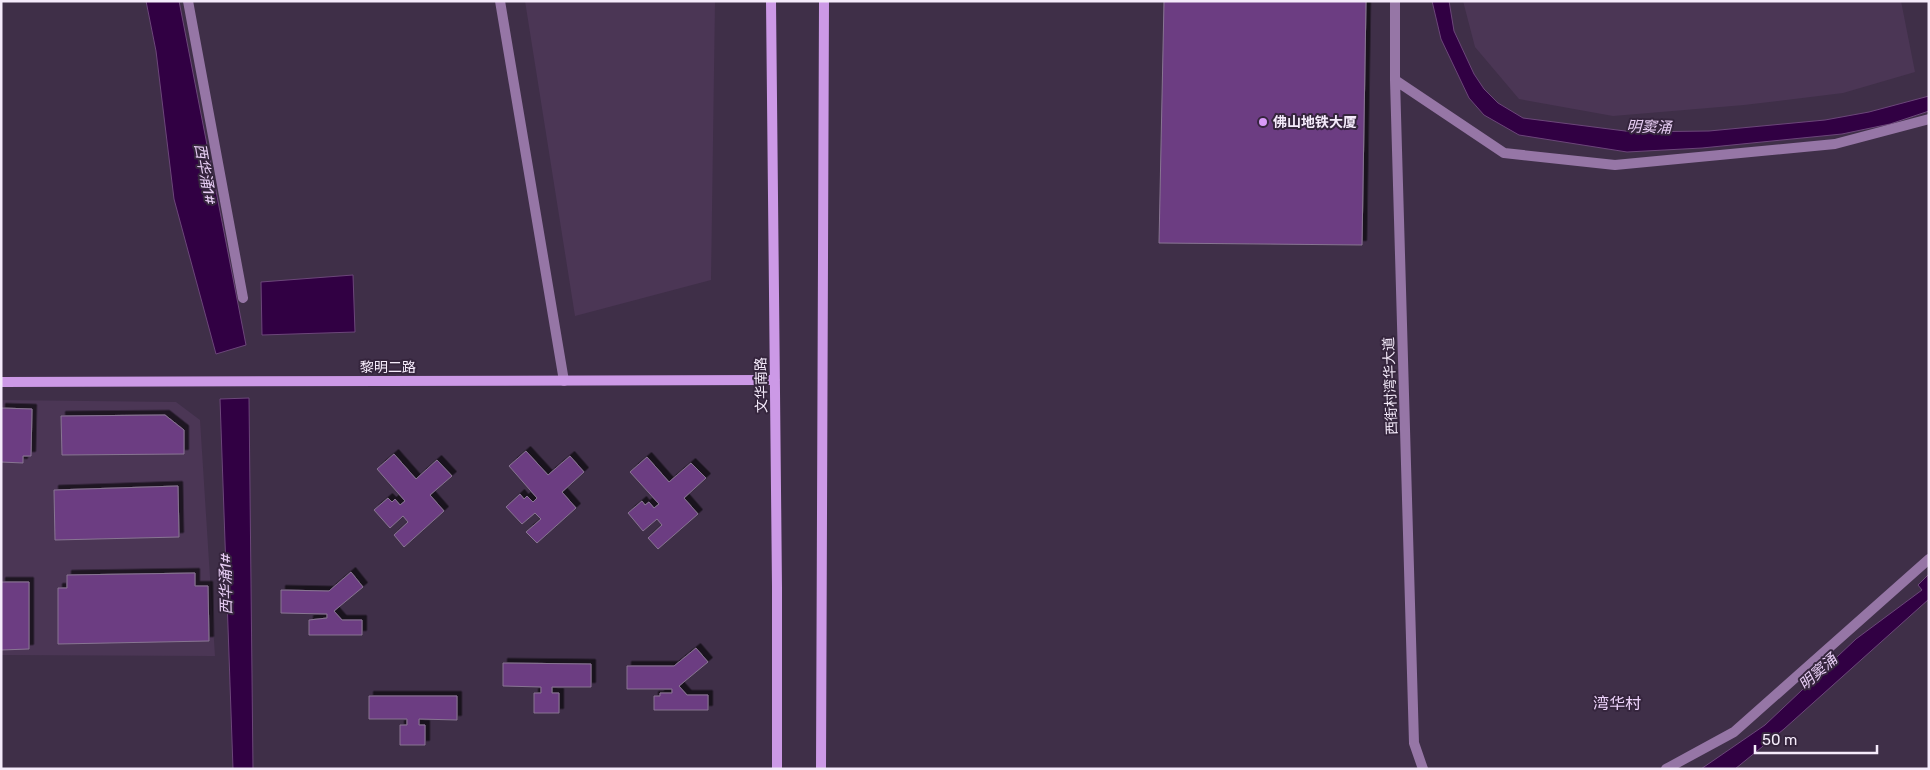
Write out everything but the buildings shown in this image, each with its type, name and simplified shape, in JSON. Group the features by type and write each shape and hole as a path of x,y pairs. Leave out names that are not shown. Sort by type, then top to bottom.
{"main road":[{"name":"文华南路","path":"771,1 777,769"},
{"path":"821,769 824,1"},
{"name":"黎明二路","path":"1,382 775,380"}],"street":[{"path":"188,1 244,298"},
{"path":"500,1 564,381"},
{"name":"西街村湾华大道","path":"1395,1 1395,80 1414,743 1423,769"},
{"path":"1395,80 1504,153 1615,165 1835,144 1929,119"},
{"path":"1666,769 1734,732 1929,559"}],"shaded area":[{"path":"525,1 715,1 711,280 575,316"},
{"path":"1463,1 1901,1 1915,72 1843,93 1744,105 1613,116 1519,99 1475,47"},
{"path":"1,400 176,402 200,420 215,656 1,655"}],"water":[{"name":"西华涌1#","path":"146,1 179,1 246,345 216,354 174,199 156,51"},
{"path":"1432,1 1449,1 1454,31 1474,74 1484,89 1498,103 1523,118 1633,132 1709,131 1825,120 1869,112 1929,96 1929,111 1890,124 1842,134 1702,148 1627,152 1519,135 1484,115 1469,98 1441,39"},
{"path":"353,275 355,332 262,335 261,282"},
{"path":"249,398 253,769 233,769 220,399"},
{"path":"1929,574 1929,599 1784,729 1735,769 1701,769 1765,725 1856,639 1922,590 1918,585"}],"place":[{"name":"佛山地铁大厦","path":"1263,122"}],"district":[{"name":"湾华村","path":"1617,703"}],"water label":[{"name":"明窦涌","path":"1649,127"},
{"name":"明窦涌","path":"1818,672"}]}
